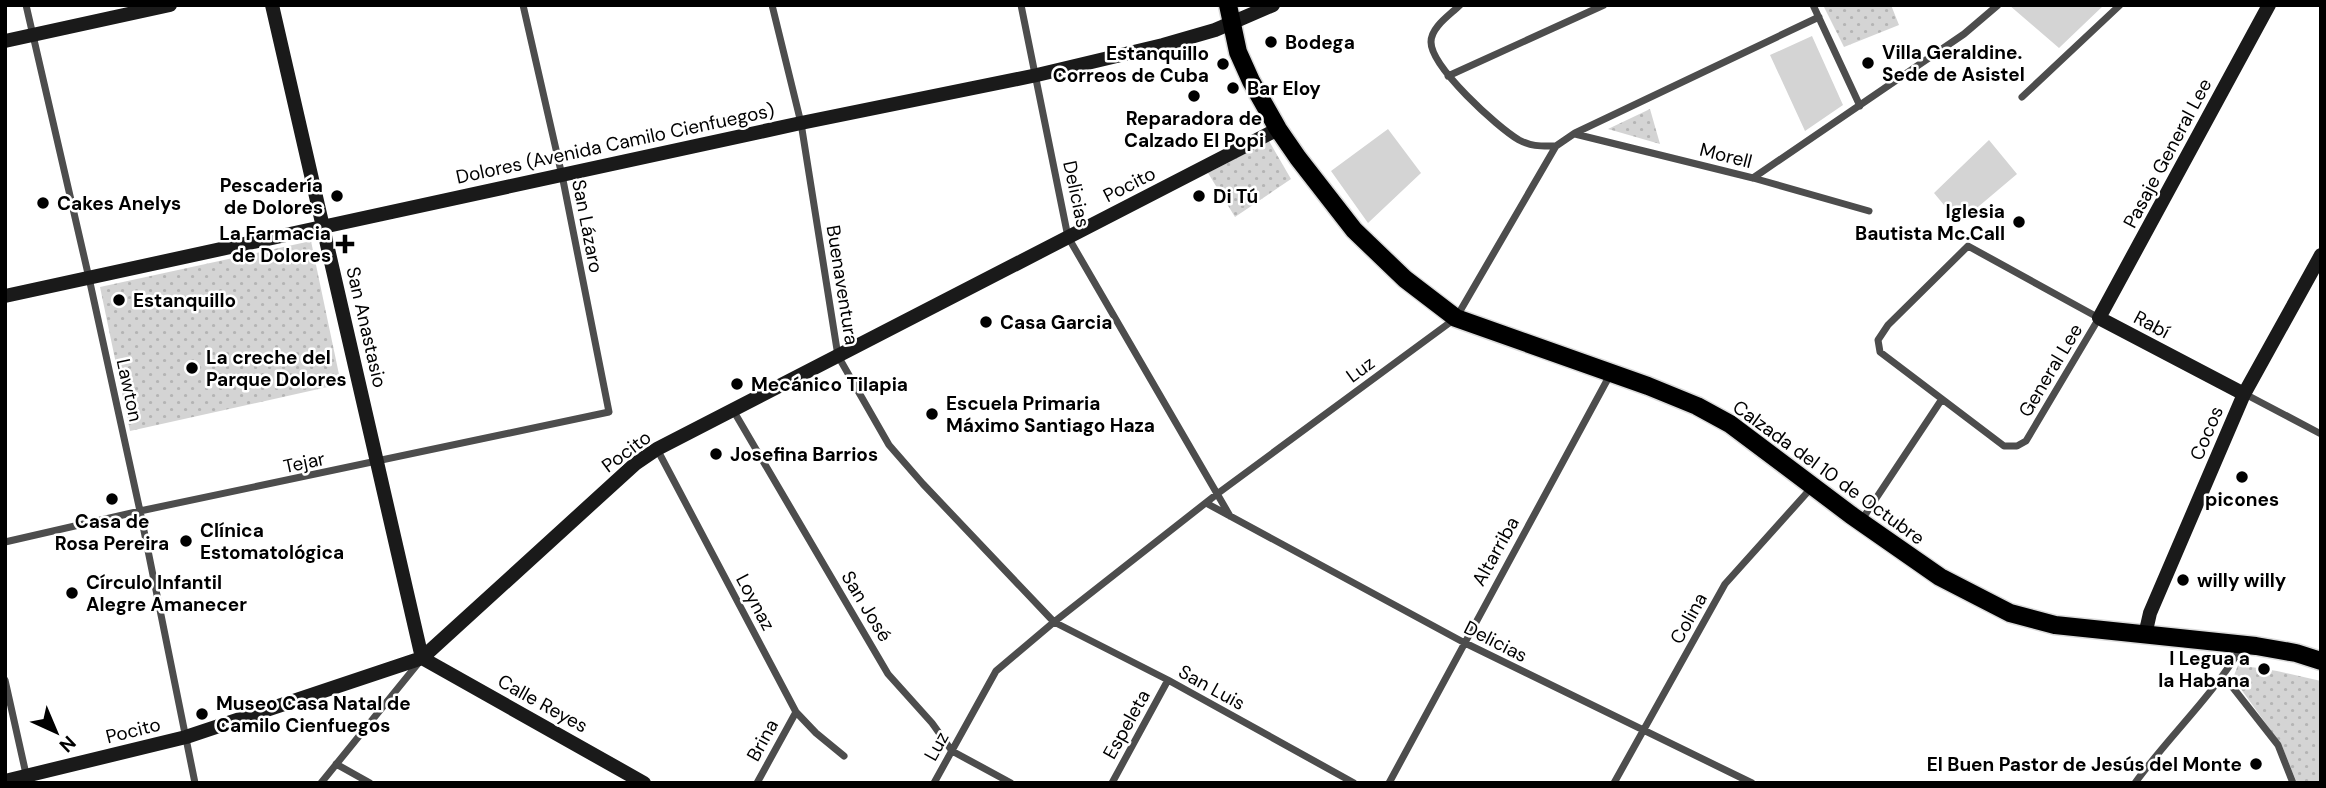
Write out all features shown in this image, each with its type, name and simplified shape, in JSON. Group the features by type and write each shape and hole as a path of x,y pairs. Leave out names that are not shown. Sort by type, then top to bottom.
{"main road":[{"name":"Calzada del 10 de Octubre","path":"1228,5 1238,52 1246,72 1278,129 1354,230 1405,279 1456,318 1611,373 1696,406 1730,424 1940,577 2010,613 2055,625 2242,645 2296,653 2321,661"}],"street":[{"name":"Lawton","path":"26,5 140,511 195,783"},
{"path":"5,41 170,5"},
{"name":"San Anastasio","path":"272,5 422,658"},
{"name":"San Lázaro","path":"523,5 561,174 609,412"},
{"name":"Buenaventura","path":"772,5 801,123 838,356 889,445 1054,622"},
{"name":"Delicias","path":"1021,5 1069,237 1231,518"},
{"name":"Dolores (Avenida Camilo Cienfuegos)","path":"5,296 561,174 1037,75 1163,45 1232,24 1273,5"},
{"path":"1460,5 1435,30 1431,39 1433,54 1448,76 1519,139 1535,146 1556,146"},
{"path":"1448,76 1604,5"},
{"path":"1813,5 1860,106"},
{"path":"1753,178 1964,34 1998,5"},
{"path":"2022,97 2120,5"},
{"name":"Pasaje General Lee","path":"2099,318 2269,5"},
{"name":"Luz","path":"934,783 996,671 1217,494 1456,318 1556,146 1574,133 1819,17"},
{"name":"Pocito","path":"5,781 27,780 186,737 422,658 635,464 657,449 1278,129"},
{"name":"Morell","path":"1574,133 1753,178 1868,211"},
{"name":"Rabí","path":"1942,399 1880,352 1878,340 1888,325 1968,246 2321,434"},
{"name":"Cocos","path":"2146,635 2150,613 2244,394 2321,255"},
{"name":"General Lee","path":"1942,399 2004,446 2017,446 2026,441 2099,318"},
{"name":"Altarriba","path":"1388,783 1611,373"},
{"path":"1861,522 1942,399"},
{"name":"San José","path":"733,410 888,674 932,723 952,751 1012,783"},
{"name":"Tejar","path":"5,542 609,412"},
{"name":"Loynaz","path":"657,449 796,712 816,733 845,756"},
{"name":"Colina","path":"1614,783 1725,584 1812,486"},
{"name":"Delicias","path":"1206,503 1463,642 1752,783"},
{"name":"San Luis","path":"1054,622 1168,680 1354,783"},
{"path":"2135,783 2160,748 2223,675 2242,645"},
{"path":"321,783 422,658"},
{"name":"Calle Reyes","path":"422,658 644,783"},
{"path":"2223,675 2278,745 2293,783"},
{"path":"5,680 27,780"},
{"name":"Espeleta","path":"1112,783 1168,680"},
{"name":"Brina","path":"757,783 796,712"},
{"path":"336,764 370,783"}],"shaded area":[{"path":"1823,5 1891,5 1899,25 1844,47"},
{"path":"2009,5 2104,5 2059,48"},
{"path":"1812,36 1843,105 1805,131 1770,55"},
{"path":"1650,109 1660,144 1608,129"},
{"path":"1388,129 1421,173 1368,223 1331,171"},
{"path":"1989,140 2017,174 1959,223 1934,193"},
{"path":"1269,141 1291,179 1235,217 1208,173"},
{"path":"311,241 341,384 130,431 100,287"},
{"path":"2238,665 2321,681 2321,783 2297,783 2282,746 2233,678"}],"place":[{"name":"Bodega","path":"1271,42"},
{"name":"Villa Geraldine. Sede de Asistel","path":"1868,63"},
{"name":"Estanquillo Correos de Cuba","path":"1223,64"},
{"name":"Bar Eloy","path":"1233,88"},
{"name":"Reparadora de Calzado El Popi","path":"1194,96"},
{"name":"Pescadería de Dolores","path":"337,196"},
{"name":"Di Tú","path":"1199,196"},
{"name":"Cakes Anelys","path":"43,203"},
{"name":"Iglesia Bautista Mc.Call","path":"2019,222"},
{"name":"La Farmacia de Dolores","path":"345,244"},
{"name":"Estanquillo","path":"119,300"},
{"name":"Casa Garcia","path":"986,322"},
{"name":"La creche del Parque Dolores","path":"192,368"},
{"name":"Mecánico Tilapia","path":"737,384"},
{"name":"Escuela Primaria Máximo Santiago Haza","path":"932,414"},
{"name":"Josefina Barrios","path":"716,454"},
{"name":"picones","path":"2242,477"},
{"name":"Casa de Rosa Pereira","path":"112,499"},
{"name":"Clínica Estomatológica","path":"186,541"},
{"name":"willy willy","path":"2183,580"},
{"name":"Círculo Infantil Alegre Amanecer","path":"72,593"},
{"name":"I Legua a la Habana","path":"2264,669"},
{"name":"Museo Casa Natal de Camilo Cienfuegos","path":"202,714"},
{"name":"El Buen Pastor de Jesús del Monte","path":"2256,764"}]}
